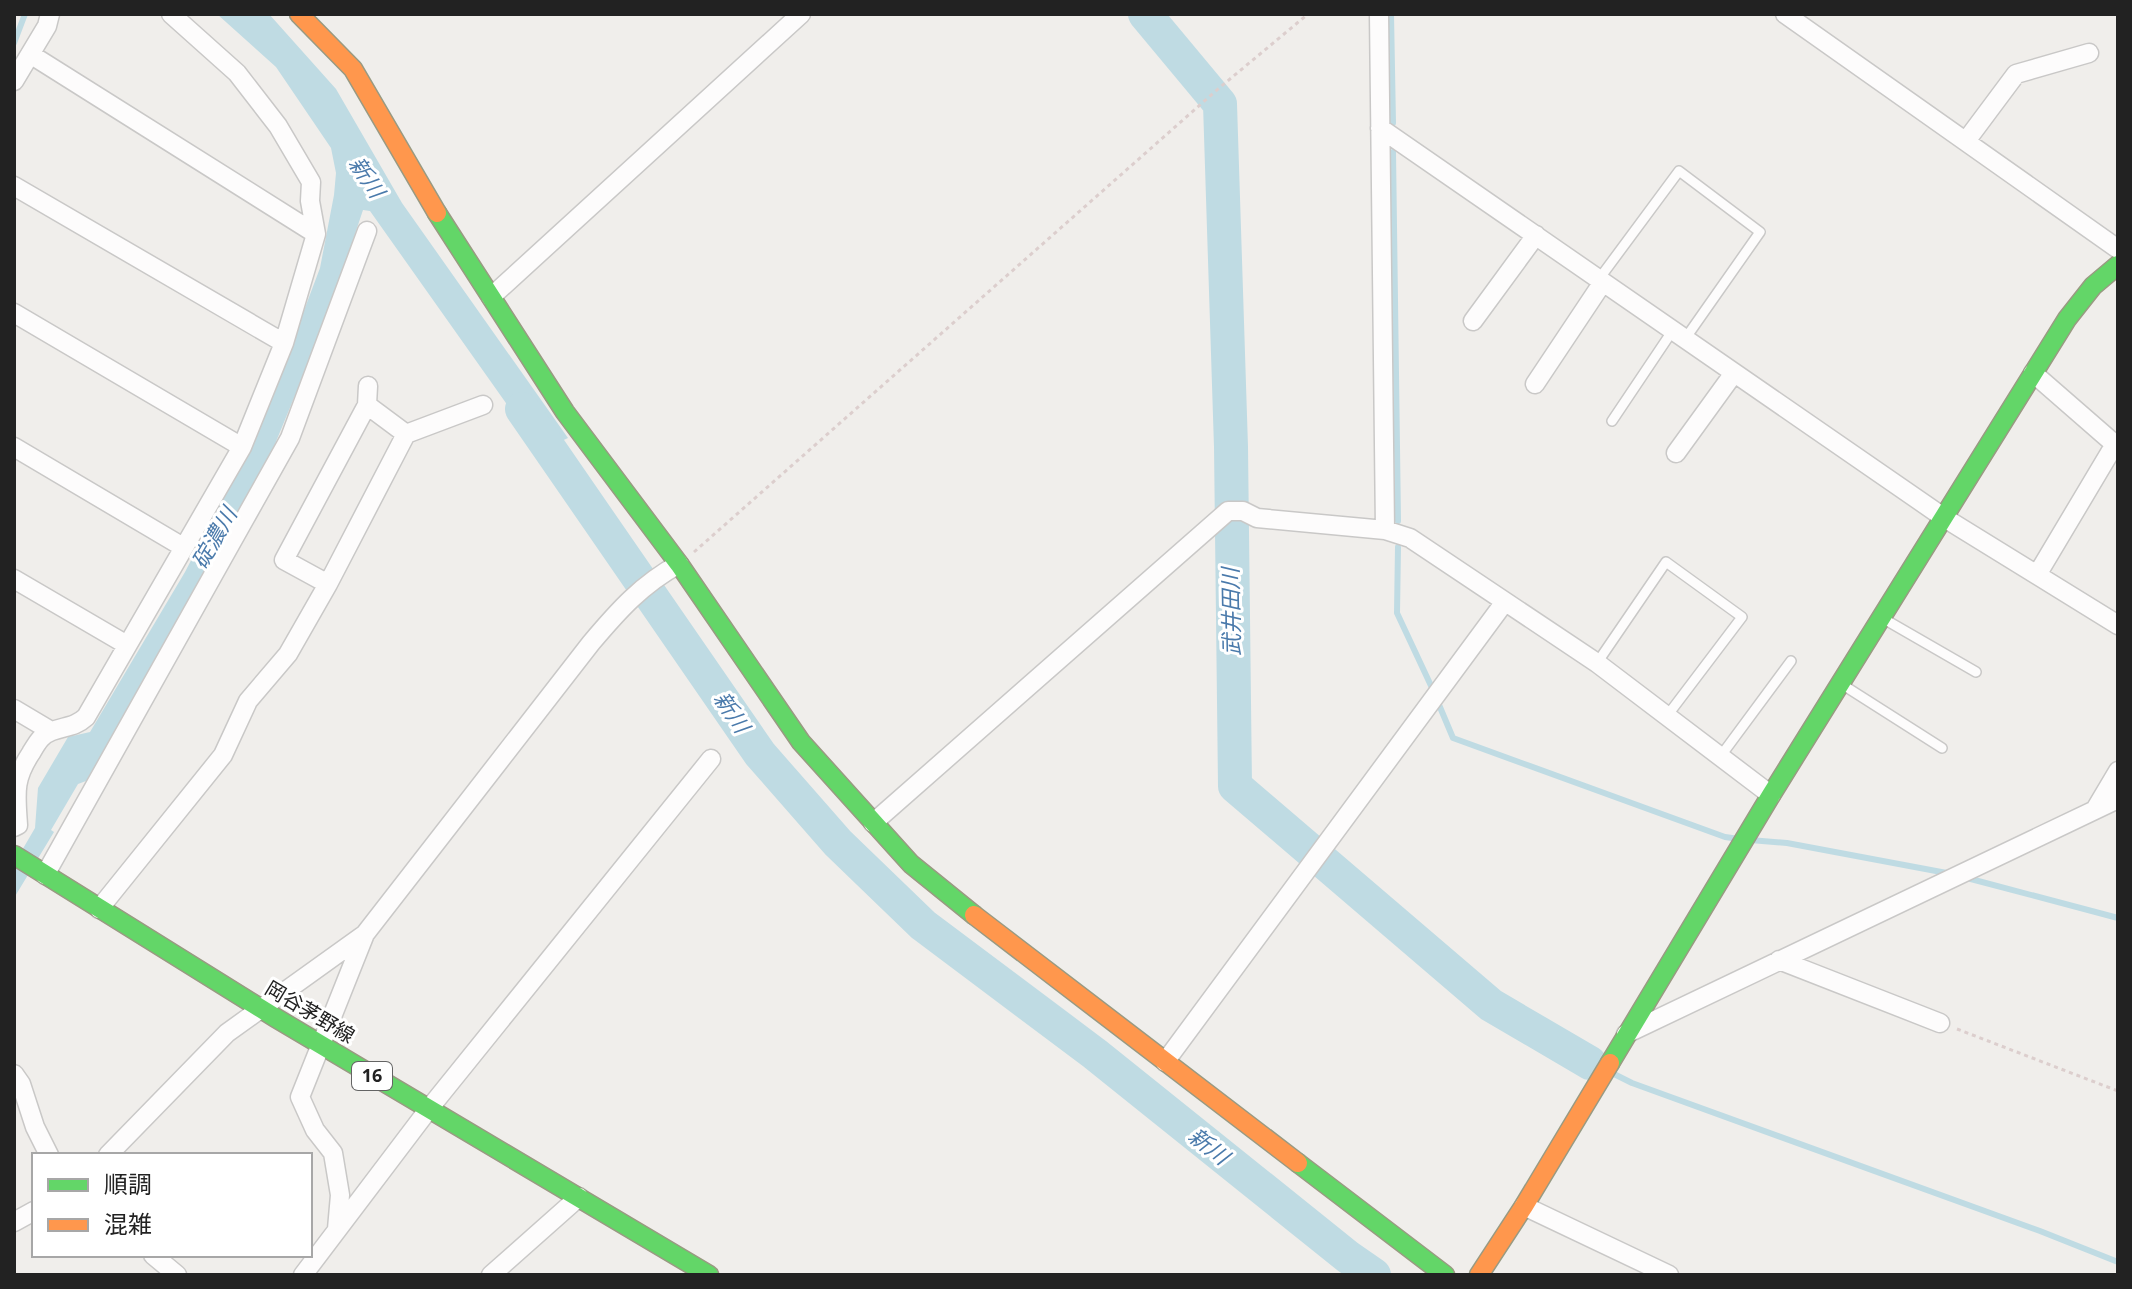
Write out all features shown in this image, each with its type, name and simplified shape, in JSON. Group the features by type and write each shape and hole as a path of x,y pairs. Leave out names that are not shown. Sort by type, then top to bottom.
{"street":[{"path":"14,81 47,26 50,14"},
{"path":"14,827 18,825 16,782 19,771 40,738 51,731 78,725 86,717 242,447 284,343 316,234 310,201 311,182 278,126 237,73 171,14"},
{"path":"299,14 353,69 437,214 565,412 679,564 801,742 873,823 911,864 1043,970 1445,1275"},
{"path":"491,297 801,14"},
{"path":"1379,14 1385,530"},
{"path":"1785,14 2118,249"},
{"path":"1966,141 2016,74 2089,53"},
{"path":"30,54 316,234"},
{"path":"1380,128 1943,517 2118,625"},
{"path":"16,193 284,343"},
{"path":"42,873 290,438 367,231"},
{"path":"1473,321 1536,235"},
{"path":"1479,1275 1524,1206 1771,795 2067,319 2093,286 2118,265"},
{"path":"1535,384 1601,280"},
{"path":"14,313 242,447"},
{"path":"1676,453 1734,373"},
{"path":"2033,373 2116,445 2037,575"},
{"path":"328,584 284,560 367,395 406,434"},
{"path":"99,909 223,755 248,701 288,654 328,584 406,434 483,405"},
{"path":"14,447 183,547"},
{"path":"873,823 1236,511 1257,518 1385,530 1410,538 1597,663 1771,795"},
{"path":"110,1153 227,1033 365,934 591,643 632,596 679,564"},
{"path":"14,579 127,645"},
{"path":"1165,1062 1504,603"},
{"path":"14,709 51,731"},
{"path":"303,1275 428,1110 711,759"},
{"path":"2096,808 2118,771"},
{"path":"1626,1034 2118,799"},
{"name":"岡谷茅野線","path":"14,855 428,1110 709,1275"},
{"path":"337,1231 340,1195 333,1153 315,1130 300,1097 323,1046 365,934"},
{"path":"1779,960 1940,1023"},
{"path":"14,1074 21,1084 35,1127 48,1153"},
{"path":"491,1275 579,1197"},
{"path":"1524,1206 1669,1275"},
{"path":"14,1222 32,1212"},
{"path":"155,1257 177,1275"}],"lane":[{"path":"1601,280 1679,171 1760,232 1612,421"},
{"path":"1597,663 1666,562 1742,617 1667,716"},
{"path":"1881,617 1976,672"},
{"path":"1720,757 1791,661"},
{"path":"1841,683 1942,748"}],"path":[{"path":"679,564 1218,89 1308,14"},
{"path":"1940,1023 2118,1091"}],"water":[{"name":"碇濃川","path":"217,14 269,14 336,89 402,203 568,438 540,451 370,211 363,210 328,315 266,466 203,584 86,781 78,784 51,830 54,832 14,898 14,864 35,828 38,788 68,737 90,732 185,572 240,466 274,390 320,268 334,195 336,173 331,148 276,67"}],"waterway":[{"path":"14,43 25,14"},
{"name":"武井田川","path":"1145,14 1220,104 1231,447 1235,786 1491,1005 1590,1063"},
{"path":"1391,14 1393,123"},
{"path":"1393,152 1398,521"},
{"name":"新川","path":"522,409 760,754 838,843 923,925 1095,1054 1374,1275"},
{"path":"1398,547 1397,613 1433,690"},
{"path":"1437,700 1453,738 1725,837 1739,839"},
{"path":"1750,840 1787,843 1952,874"},
{"path":"1967,878 2118,918"},
{"path":"1590,1063 1602,1069"},
{"path":"1612,1073 2118,1262"}],"traffic: fast":[{"path":"437,213 565,412 679,564 801,742 911,864 974,915"},
{"path":"1610,1063 1771,795 2067,319 2093,286 2118,265"},
{"path":"14,855 276,1018 709,1275"},
{"path":"1298,1163 1445,1275"}],"traffic: slow":[{"path":"299,14 353,69 437,213"},
{"path":"974,915 1298,1163"},
{"path":"1479,1275 1610,1063"}]}
